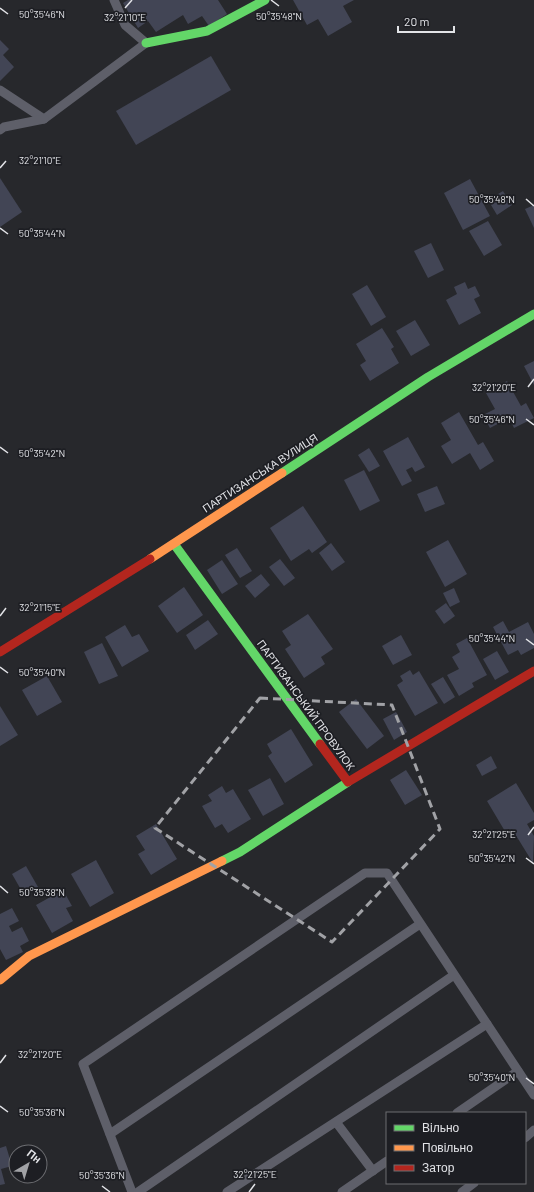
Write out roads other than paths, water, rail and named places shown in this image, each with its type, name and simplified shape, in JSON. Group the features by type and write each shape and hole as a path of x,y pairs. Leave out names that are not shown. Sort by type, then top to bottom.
{"street":[{"path":"146,43 207,31 265,0"},
{"name":"ПАРТИЗАНСЬКА ВУЛИЦЯ","path":"0,652 174,544 428,377 534,314"},
{"name":"ПАРТИЗАНСЬКИЙ ПРОВУЛОК","path":"174,544 348,782 534,671"},
{"path":"0,980 28,956 240,852 348,782"}],"lane":[{"path":"0,130 4,127 44,119 146,43 125,25 114,0"},
{"path":"0,90 44,119"},
{"path":"132,1192 83,1064 365,873 387,873 534,1095"},
{"path":"110,1134 420,924"},
{"path":"138,1192 454,975"},
{"path":"228,1192 487,1024"},
{"path":"458,1112 518,1071"},
{"path":"336,1122 372,1171"},
{"path":"526,1137 534,1130"},
{"path":"342,1192 386,1162"},
{"path":"462,1192 473,1184"}]}
